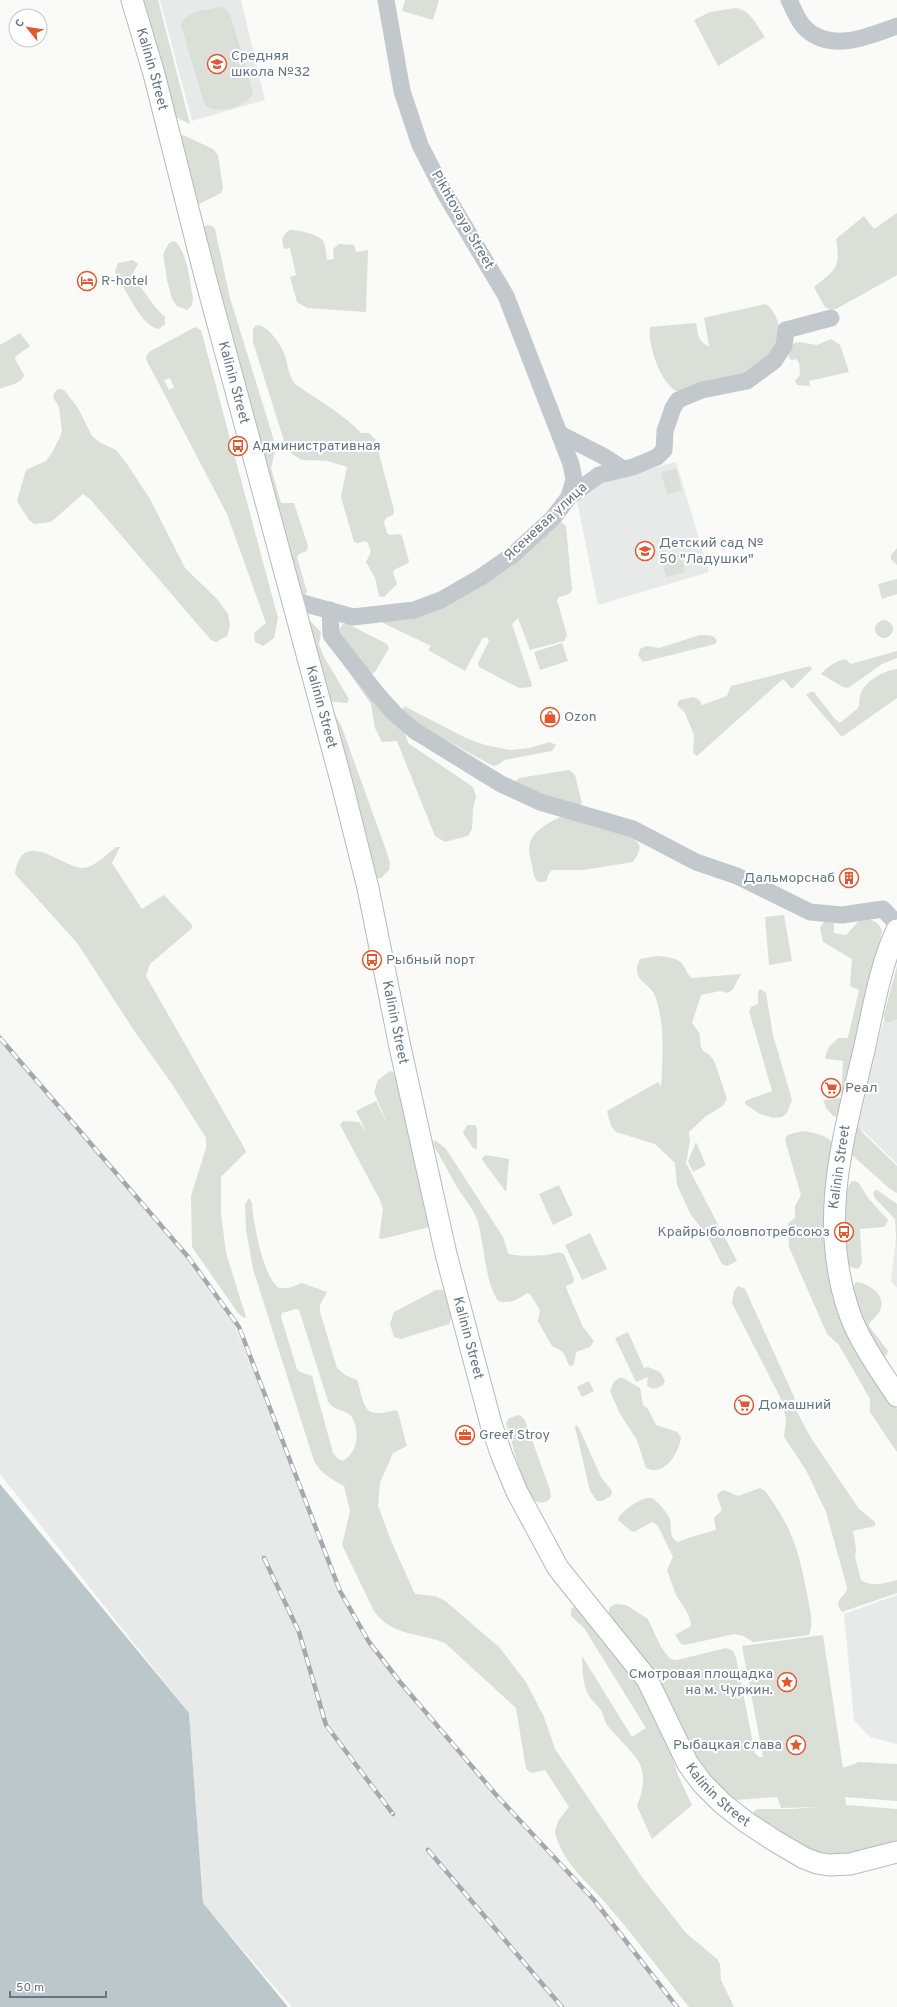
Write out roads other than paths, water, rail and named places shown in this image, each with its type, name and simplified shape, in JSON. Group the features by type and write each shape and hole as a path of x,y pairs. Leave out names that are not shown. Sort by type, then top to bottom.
{"main road":[{"name":"Kalinin Street","path":"132,0 168,128 205,276 342,784 368,888 400,1047 446,1254 490,1424 517,1492 558,1568 647,1679 653,1688 688,1764 702,1783 723,1804 774,1841 804,1858 817,1862 829,1865 850,1864 897,1852"},
{"name":"Kalinin Street","path":"897,930 892,940 843,1135 835,1192 834,1220 837,1269 849,1312 859,1334 897,1396"}],"street":[{"name":"Pikhtovaya Street","path":"386,0 402,91 420,145 444,192 506,296 571,464 574,479 569,497"},
{"path":"789,0 800,22 807,30 832,41 843,42 897,26"},
{"name":"Ясеневая улица","path":"292,600 353,616 396,613 433,604 481,577 514,554 553,518 569,497 599,475 653,460 661,454 664,450 665,431 673,408 678,400 702,390 747,381 774,362 784,346 786,330 831,318"},
{"path":"560,434 603,456 623,469"},
{"path":"330,610 331,635 377,694 395,714 415,731 501,784 540,802 633,829 696,862 737,876 810,912 842,915 883,909 897,924"}],"railway":[{"path":"0,1038 189,1258 239,1327 340,1591 369,1642 400,1682 498,1797 594,1900 677,2007"},
{"path":"264,1558 299,1632 326,1725 393,1814"},
{"path":"428,1850 562,2007"}],"place":[{"name":"Средняя школа №32","path":"217,64"},
{"name":"R-hotel","path":"87,281"},
{"name":"Административная","path":"238,446"},
{"name":"Детский сад № 50 \"Ладушки\"","path":"645,551"},
{"name":"Ozon","path":"550,717"},
{"name":"Дальморснаб","path":"849,878"},
{"name":"Рыбный порт","path":"372,960"},
{"name":"Реал","path":"831,1088"},
{"name":"Крайрыболовпотребсоюз","path":"844,1232"},
{"name":"Домашний","path":"744,1405"},
{"name":"Greef Stroy","path":"465,1435"},
{"name":"Смотровая площадка на м. Чуркин.","path":"787,1682"},
{"name":"Рыбацкая слава","path":"796,1745"}]}
